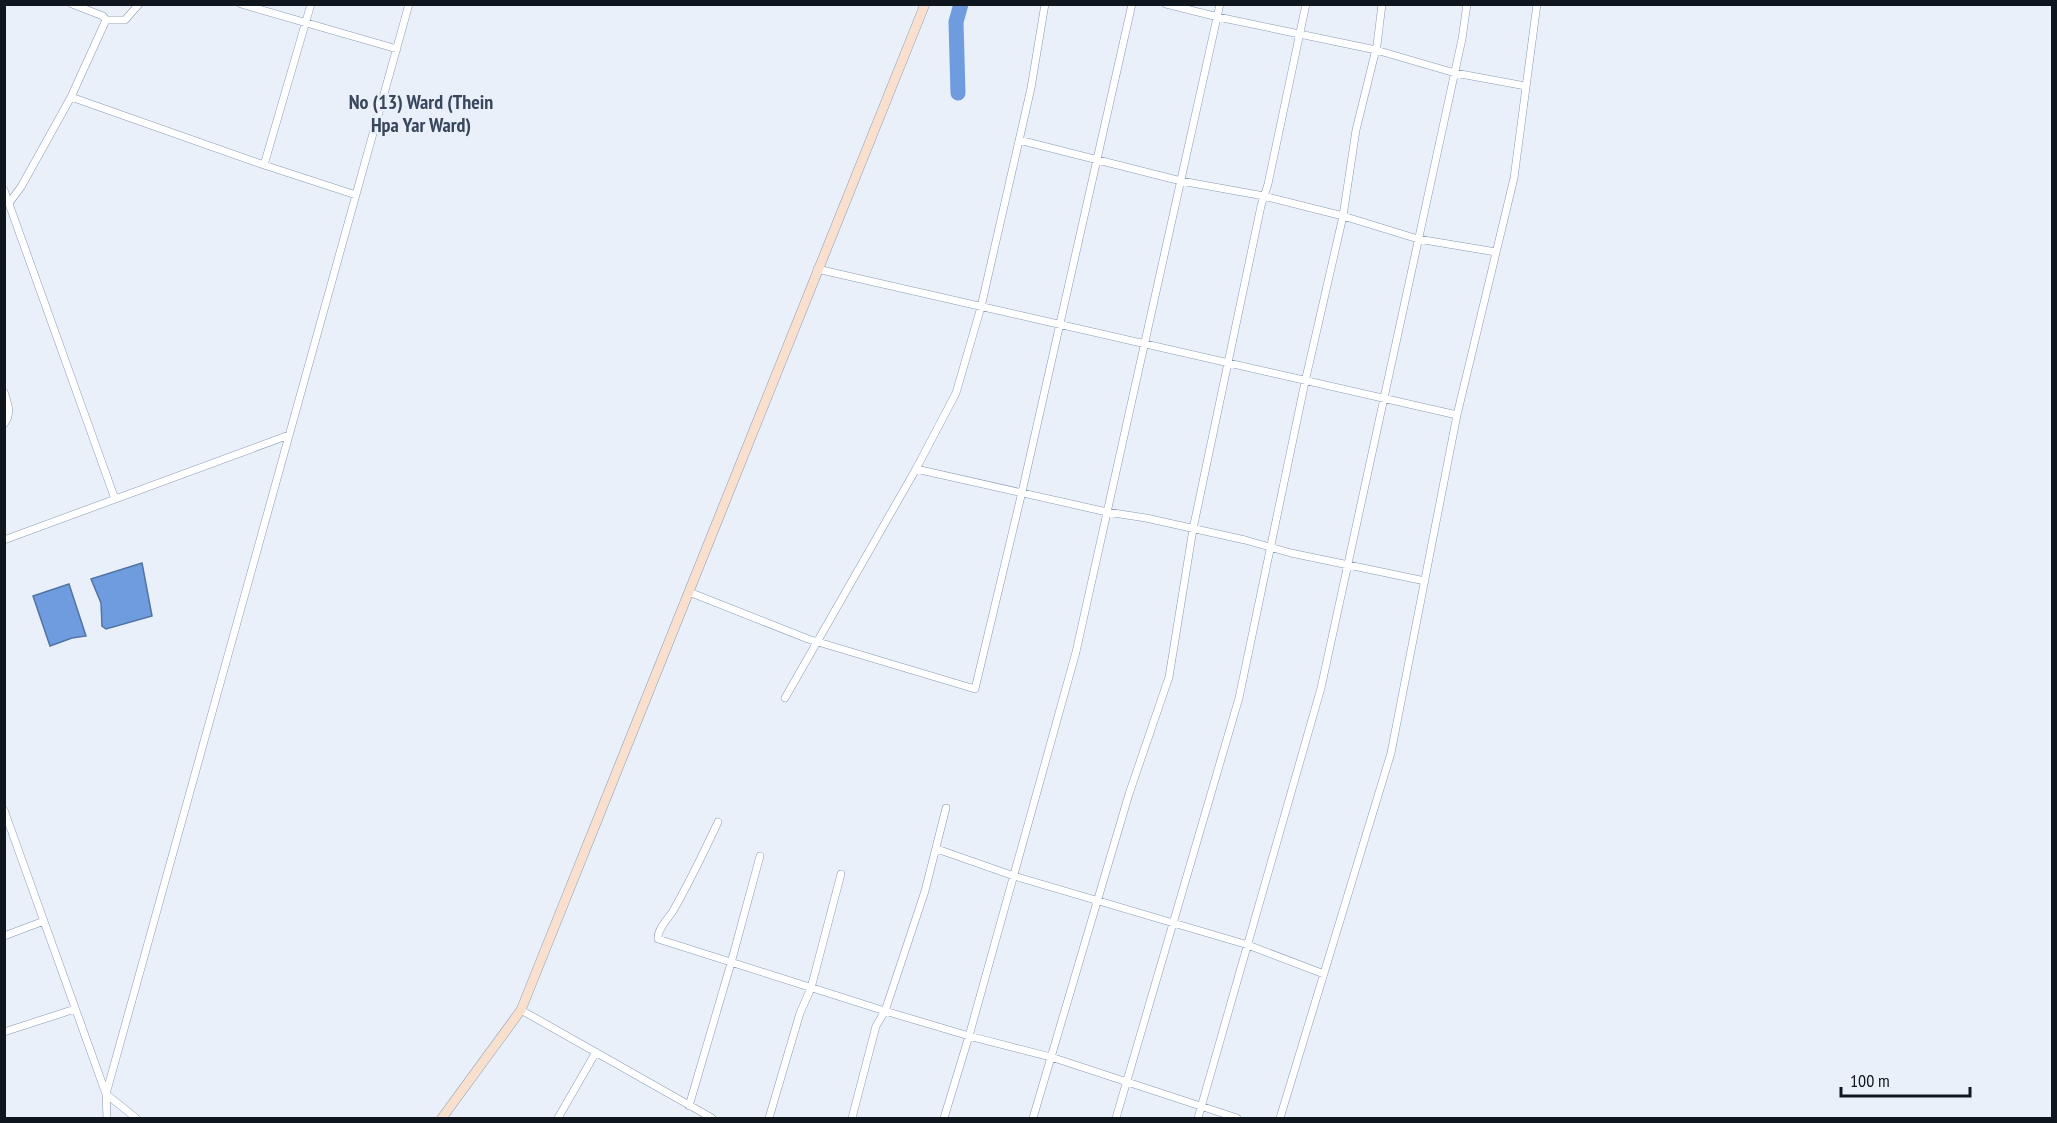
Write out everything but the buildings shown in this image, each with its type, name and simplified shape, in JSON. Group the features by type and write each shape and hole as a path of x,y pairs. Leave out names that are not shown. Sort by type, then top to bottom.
{"main road":[{"path":"442,1119 521,1010 925,4"}],"street":[{"path":"72,4 103,16 106,20 125,20 139,4"},
{"path":"241,4 397,49"},
{"path":"264,165 311,4"},
{"path":"106,1094 409,4"},
{"path":"785,698 916,469 956,393 981,307 1031,88 1045,4"},
{"path":"689,592 817,641 975,689 1022,492 1132,4"},
{"path":"1166,4 1218,18 1376,50 1455,73 1526,86"},
{"path":"944,1119 1076,652 1220,4"},
{"path":"1033,1119 1129,794 1169,678 1193,529 1306,4"},
{"path":"1116,1119 1239,698 1305,382 1343,216 1356,130 1376,50 1382,4"},
{"path":"1198,1119 1321,688 1455,73 1467,4"},
{"path":"1280,1119 1391,753 1457,415 1514,178 1537,4"},
{"path":"9,203 21,187 71,97 106,20"},
{"path":"71,97 356,195"},
{"path":"1019,140 1181,181 1264,196 1343,216 1418,239 1496,252"},
{"path":"4,190 115,499"},
{"path":"817,269 1457,415"},
{"path":"4,392 9,407 8,420 4,424"},
{"path":"4,540 289,435"},
{"path":"916,469 1245,540 1270,549 1347,566 1425,581"},
{"path":"852,1119 876,1026 885,1011 937,849 946,808"},
{"path":"4,810 106,1094 107,1119"},
{"path":"718,822 698,865 657,937 658,939 885,1011 1051,1057 1237,1119"},
{"path":"937,849 1014,876 1248,945 1324,974"},
{"path":"689,1106 732,963 760,856"},
{"path":"769,1119 800,1013 811,988 842,874"},
{"path":"4,936 44,921"},
{"path":"4,1032 75,1009"},
{"path":"521,1010 712,1119"},
{"path":"558,1119 596,1052"},
{"path":"106,1094 136,1119"}],"water":[{"path":"142,563 152,616 106,629 102,626 101,603 91,579"},
{"path":"69,584 86,636 72,638 50,646 33,596"}],"waterway":[{"path":"958,93 956,22 961,4"}],"district":[{"name":"No (13) Ward (Thein Hpa Yar Ward)","path":"421,114"}]}
